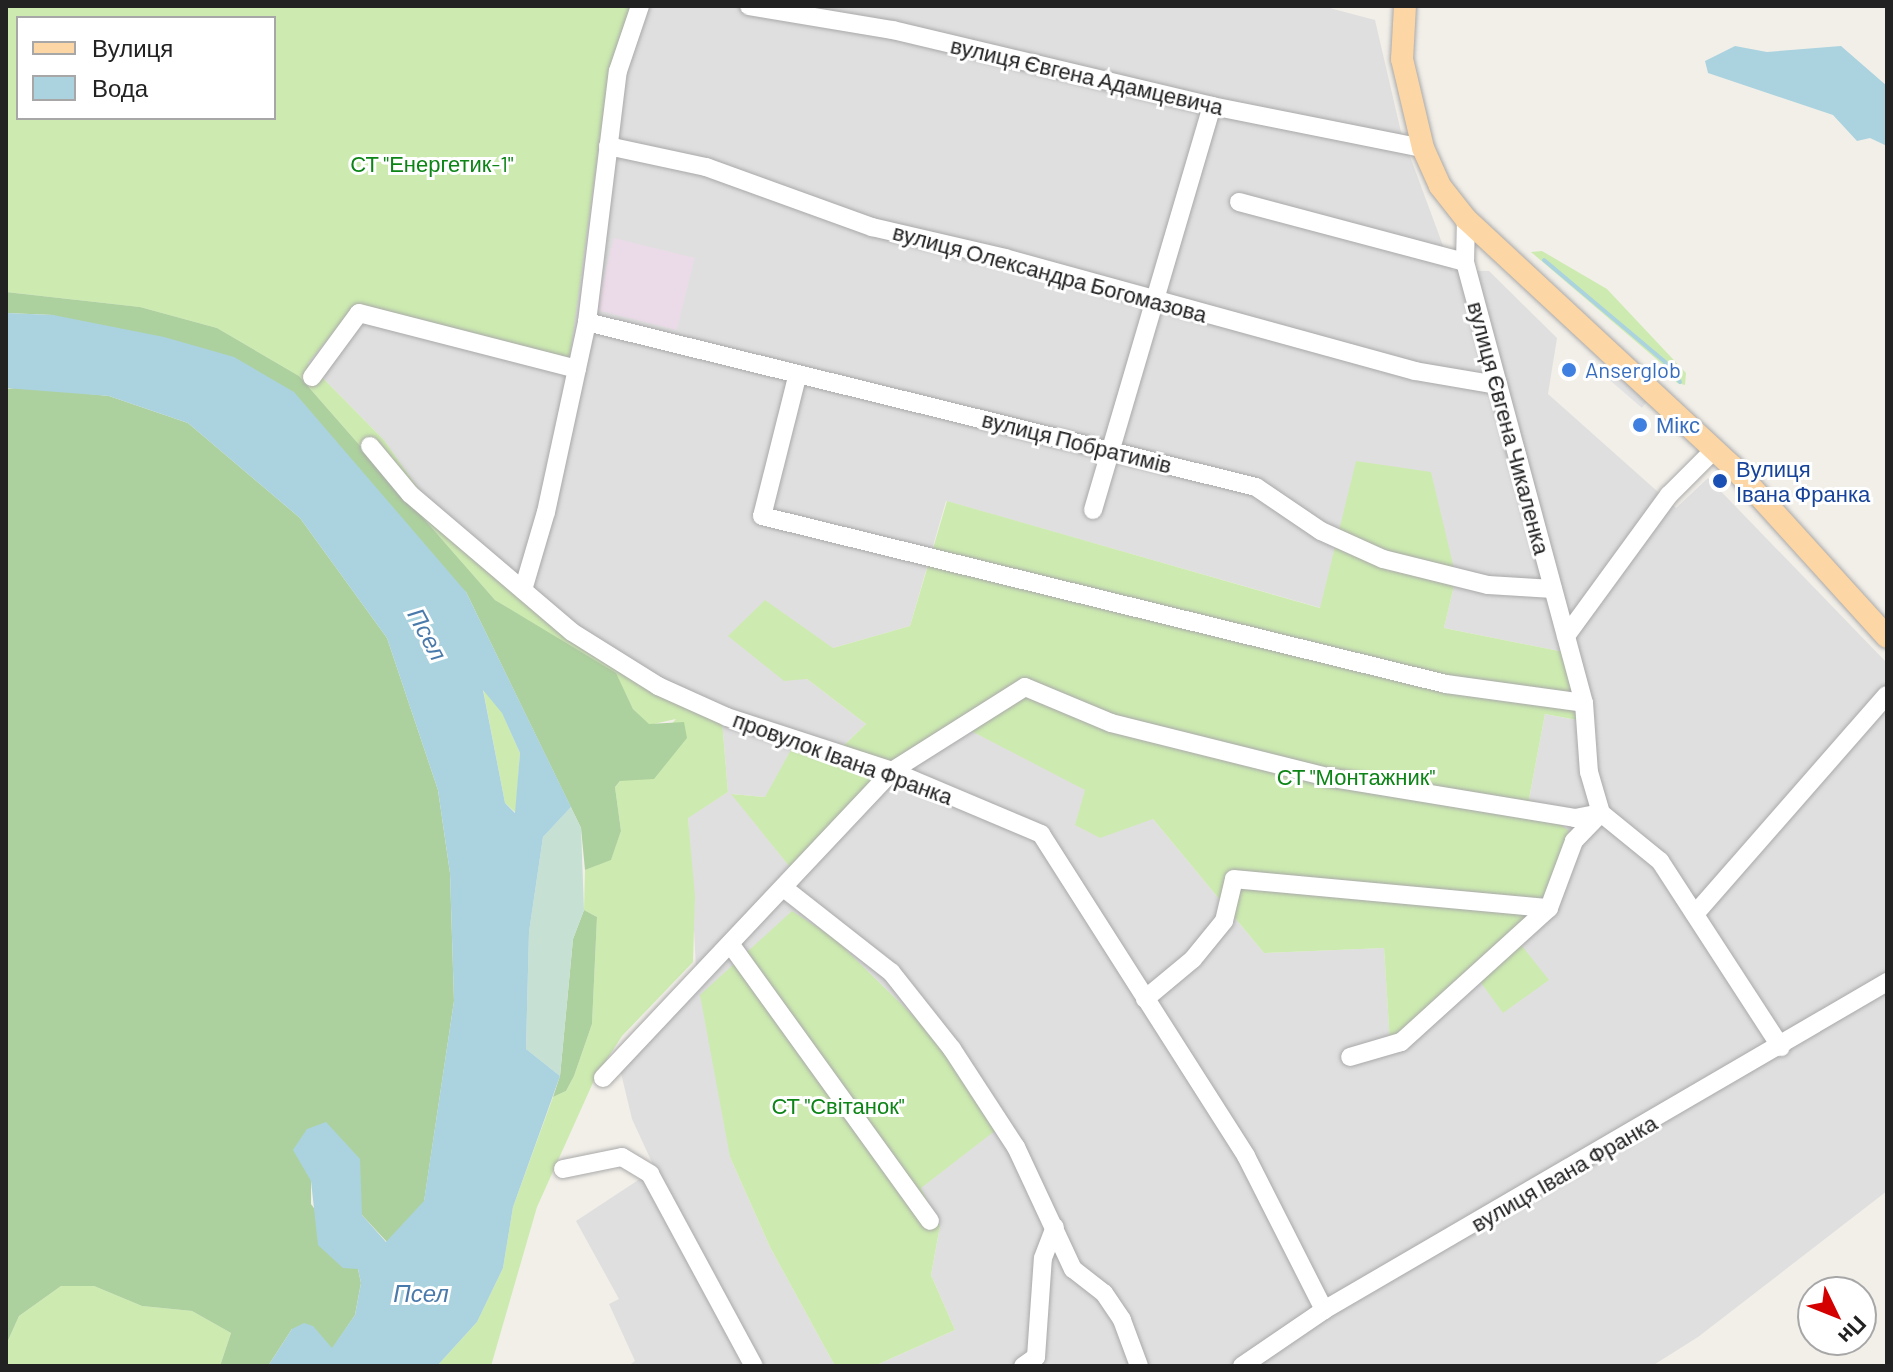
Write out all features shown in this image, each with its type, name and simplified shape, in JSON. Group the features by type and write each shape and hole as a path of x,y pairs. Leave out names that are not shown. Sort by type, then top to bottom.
{"main road":[{"path":"1405,6 1402,59 1423,148 1440,186 1466,219 1715,449 1887,637"}],"street":[{"path":"523,590 587,322 618,71 640,6"},
{"name":"вулиця Євгена Адамцевича","path":"749,6 893,30 1212,106 1423,148"},
{"path":"1093,510 1109,447 1212,106"},
{"name":"вулиця Олександра Богомазова","path":"608,146 706,167 872,227 1153,298 1415,371 1498,385"},
{"path":"1239,202 1465,262"},
{"name":"вулиця Євгена Чикаленка","path":"1466,219 1465,262 1584,703 1589,772 1601,813"},
{"path":"312,377 359,313 577,369"},
{"name":"вулиця Побратимів","path":"587,322 797,377 1109,447 1256,487 1321,531 1383,559 1488,585 1553,589"},
{"path":"797,377 762,516 1446,684 1584,703"},
{"name":"провулок Івана Франка","path":"370,446 410,494 572,632 658,686 727,717 892,771 1041,834 1246,1156 1324,1310"},
{"path":"1566,636 1669,495 1715,449"},
{"path":"603,1078 785,889 892,771 1025,687 1111,723 1327,777 1575,818 1601,813"},
{"path":"1695,914 1887,695"},
{"path":"1601,813 1660,861 1781,1047"},
{"path":"1350,1057 1401,1042 1549,908 1574,841 1601,813"},
{"path":"1145,999 1193,959 1224,921 1234,879 1549,908"},
{"path":"785,889 891,972 952,1049 1016,1147 1073,1269 1104,1293 1122,1320 1139,1366"},
{"path":"731,945 930,1221"},
{"name":"вулиця Івана Франка","path":"1242,1366 1324,1310 1781,1047 1887,982"},
{"path":"563,1169 622,1157 650,1174 754,1366"},
{"path":"1023,1366 1036,1357 1043,1258 1055,1227"}],"shaded area":[{"path":"631,6 1322,6 1375,20 1401,132 1452,270 1489,271 1557,338 1548,394 1676,508 1708,478 1887,663 1887,1191 1698,1337 1652,1366 874,1366 955,1330 931,1275 940,1226 921,1188 945,1047 834,938 730,1157 770,1247 835,1366 628,1366 635,1361 609,1304 619,1299 576,1221 655,1169 632,1119 620,1069 697,987 688,817 728,792 721,709 668,684 559,617 421,492 384,440 308,363 353,309 608,80","holes":["1357,461 1456,577 1444,628 1564,652 1576,720 1545,714 1529,799 1515,937 1390,1042 1384,948 1264,953 1153,819 971,731 895,763 794,872 732,794 765,797 833,756 866,724 807,679 833,648 910,626 946,501 1321,608"]},
{"path":"614,238 695,258 677,330 596,310"},
{"path":"1615,370 1649,400 1642,408 1608,378"}],"green space":[{"name":"СТ \"Енергетик-1\"","path":"6,6 631,6 608,80 569,362 353,309 308,363 384,440 421,492 559,617 668,684 721,709 728,792 688,818 695,896 693,962 622,1036 596,1076 537,1207 491,1366 437,1366 477,1322 503,1268 513,1207 553,1097 566,1091 592,1024 597,917 584,910 585,870 611,859 621,831 615,787 676,719 649,725 633,709 615,673 495,600 299,376 217,328 140,307 6,292"},
{"path":"1542,251 1607,289 1686,373 1685,385 1677,383 1668,369 1531,252"},
{"path":"6,292 140,307 217,328 299,376 495,600 616,673 633,709 649,724 684,722 687,738 654,779 620,781 615,787 621,831 611,860 585,870 581,828 466,592 53,315 6,313"},
{"path":"24,387 109,396 188,423 300,518 387,638 438,790 450,873 454,1001 424,1202 387,1242 362,1215 311,1181 311,1204 358,1269 361,1283 355,1315 332,1349 292,1329 268,1366 220,1366 231,1333 192,1311 142,1306 94,1286 61,1286 19,1316 6,1345 6,389"},
{"name":"СТ \"Монтажник\"","path":"1356,461 1431,472 1456,577 1444,628 1564,652 1577,720 1545,714 1529,799 1569,831 1547,903 1515,937 1549,980 1503,1013 1476,976 1390,1043 1384,948 1264,953 1153,819 1100,838 1075,825 1085,790 971,731 943,731 794,872 731,794 765,797 792,748 833,756 866,724 807,679 784,681 728,636 765,600 833,648 910,626 947,501 1320,608"},
{"path":"483,689 502,712 520,753 516,813 505,803"},
{"path":"571,807 581,828 584,910 573,939 560,1076 526,1049 529,932 543,837"},
{"path":"584,910 597,917 592,1024 566,1091 553,1097 560,1076 573,939"},
{"name":"СТ \"Світанок\"","path":"792,911 834,938 945,1047 996,1130 921,1188 940,1226 931,1275 955,1330 874,1366 835,1366 770,1247 730,1157 700,995"},
{"path":"61,1286 94,1286 142,1306 192,1311 231,1333 220,1366 6,1366 6,1345 19,1316"}],"water":[{"path":"1735,46 1767,52 1841,46 1887,86 1887,146 1870,138 1857,141 1833,115 1708,73 1705,61"},
{"name":"Псел","path":"6,313 53,315 164,337 234,357 294,392 466,592 571,807 543,837 529,932 526,1049 560,1076 513,1207 503,1268 477,1322 437,1366 268,1366 292,1329 304,1323 313,1326 332,1348 355,1315 361,1283 358,1269 343,1268 318,1245 311,1181 293,1150 307,1129 326,1122 360,1159 362,1215 386,1242 424,1201 454,1001 450,873 438,790 387,638 300,518 188,423 109,396 6,388","holes":["483,690 502,713 520,753 515,813 505,803"]}],"waterway":[{"path":"1544,260 1665,362 1680,382"}],"place":[{"name":"Anserglob","path":"1569,370"},
{"name":"Мікс","path":"1640,425"},
{"name":"Вулиця Івана Франка","path":"1720,481"}]}
